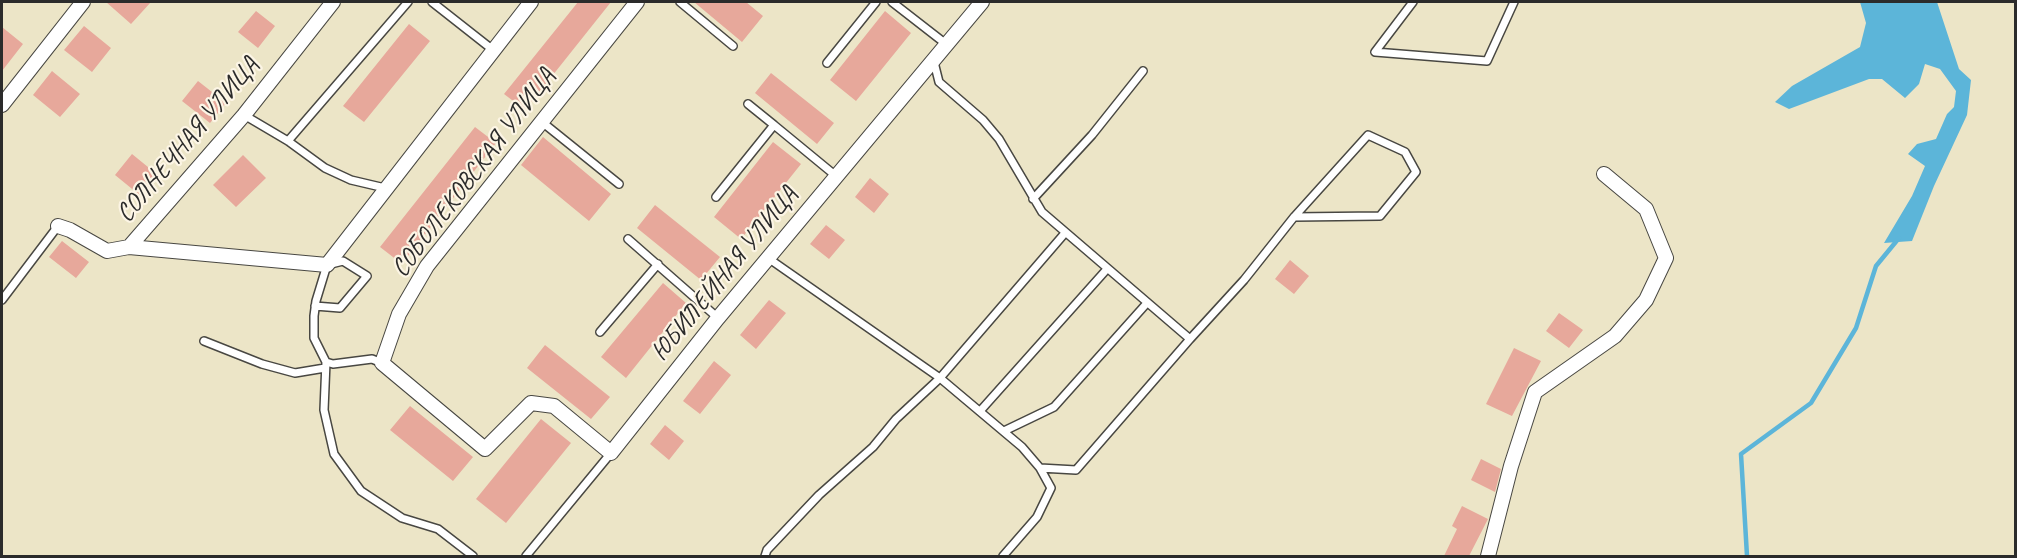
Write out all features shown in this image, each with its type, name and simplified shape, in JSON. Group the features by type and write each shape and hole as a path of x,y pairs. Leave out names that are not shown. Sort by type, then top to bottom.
{"street":[{"path":"2,105 83,2"},
{"name":"СОЛНЕЧНАЯ УЛИЦА","path":"58,226 70,230 107,251 129,247 244,115 333,2"},
{"path":"129,247 327,265 531,2"},
{"name":"СОБОЛЕКОВСКАЯ УЛИЦА","path":"381,363 399,314 428,266 637,2"},
{"name":"ЮБИЛЕЙНАЯ УЛИЦА","path":"611,453 718,318 981,2"},
{"path":"1488,556 1511,466 1535,392 1615,336 1646,300 1666,258 1646,209 1604,174"},
{"path":"381,363 485,449 531,403 554,406 611,453"}],"lane":[{"path":"288,141 408,2"},
{"path":"432,2 494,51"},
{"path":"680,2 733,46"},
{"path":"827,63 876,2"},
{"path":"892,2 946,44"},
{"path":"1413,2 1375,52 1487,61 1514,2"},
{"path":"933,59 939,82 983,120 999,139 1042,212 1190,339"},
{"path":"1033,199 1092,135 1143,71"},
{"path":"748,104 837,176"},
{"path":"244,115 288,141 325,168 351,180 385,188"},
{"path":"542,122 619,184"},
{"path":"716,197 774,125"},
{"path":"1040,468 1076,470 1244,280 1294,217 1368,135 1405,152 1416,172 1380,216 1294,217"},
{"path":"2,300 58,226"},
{"path":"765,556 767,550 819,495 873,447 896,419 940,378 1065,233"},
{"path":"628,239 718,318"},
{"path":"768,258 940,378 981,410 1040,468 1051,488 1037,517 1003,556"},
{"path":"315,306 340,308 367,276 343,261 327,265 315,306 314,338 326,365 324,410 334,454 361,491 402,518 438,529 473,556"},
{"path":"600,332 658,264"},
{"path":"981,410 1107,269"},
{"path":"1004,431 1054,406 1147,303"},
{"path":"204,341 262,364 295,373 326,365 372,359 381,363"},
{"path":"526,556 611,453"}],"water":[{"path":"1860,2 1937,2 1959,69 1971,80 1967,115 1934,186 1912,241 1884,243 1912,196 1925,166 1908,154 1917,144 1936,139 1947,114 1954,107 1956,91 1940,69 1925,64 1919,84 1905,98 1882,79 1869,79 1789,109 1775,102 1792,86 1860,47 1866,23"}],"building":[{"path":"106,2 151,2 131,24"},
{"path":"578,2 611,2 525,110 504,94"},
{"path":"694,2 746,2 763,16 742,42"},
{"path":"256,11 275,26 258,48 238,32"},
{"path":"885,11 911,33 856,101 830,80"},
{"path":"409,24 430,41 364,122 343,106"},
{"path":"84,26 111,48 92,72 64,50"},
{"path":"2,27 23,44 2,71"},
{"path":"52,71 80,94 60,117 33,95"},
{"path":"771,73 834,123 817,144 755,93"},
{"path":"198,81 226,103 210,123 182,101"},
{"path":"475,127 496,143 402,264 380,247"},
{"path":"543,137 611,194 589,221 521,165"},
{"path":"773,142 801,164 741,239 714,217"},
{"path":"132,154 159,176 142,197 115,175"},
{"path":"243,155 266,178 236,207 213,185"},
{"path":"870,178 889,194 874,213 855,197"},
{"path":"655,205 720,257 701,280 637,228"},
{"path":"826,225 845,240 829,259 810,244"},
{"path":"62,241 89,262 76,278 49,257"},
{"path":"1290,260 1309,276 1294,294 1275,279"},
{"path":"663,283 686,303 626,378 601,357"},
{"path":"769,300 786,313 756,349 740,335"},
{"path":"1559,313 1583,330 1569,348 1546,331"},
{"path":"545,345 610,397 591,419 527,368"},
{"path":"1514,348 1541,361 1512,416 1486,404"},
{"path":"714,361 731,375 700,414 683,401"},
{"path":"410,406 473,457 453,481 390,430"},
{"path":"541,419 571,443 506,523 476,499"},
{"path":"665,425 684,441 669,460 650,444"},
{"path":"1481,459 1501,469 1495,492 1471,480"},
{"path":"1462,506 1488,519 1469,556 1444,556 1457,529 1452,526"}],"waterway":[{"path":"1747,556 1741,454 1811,403 1856,328 1876,266 1899,238"}]}
